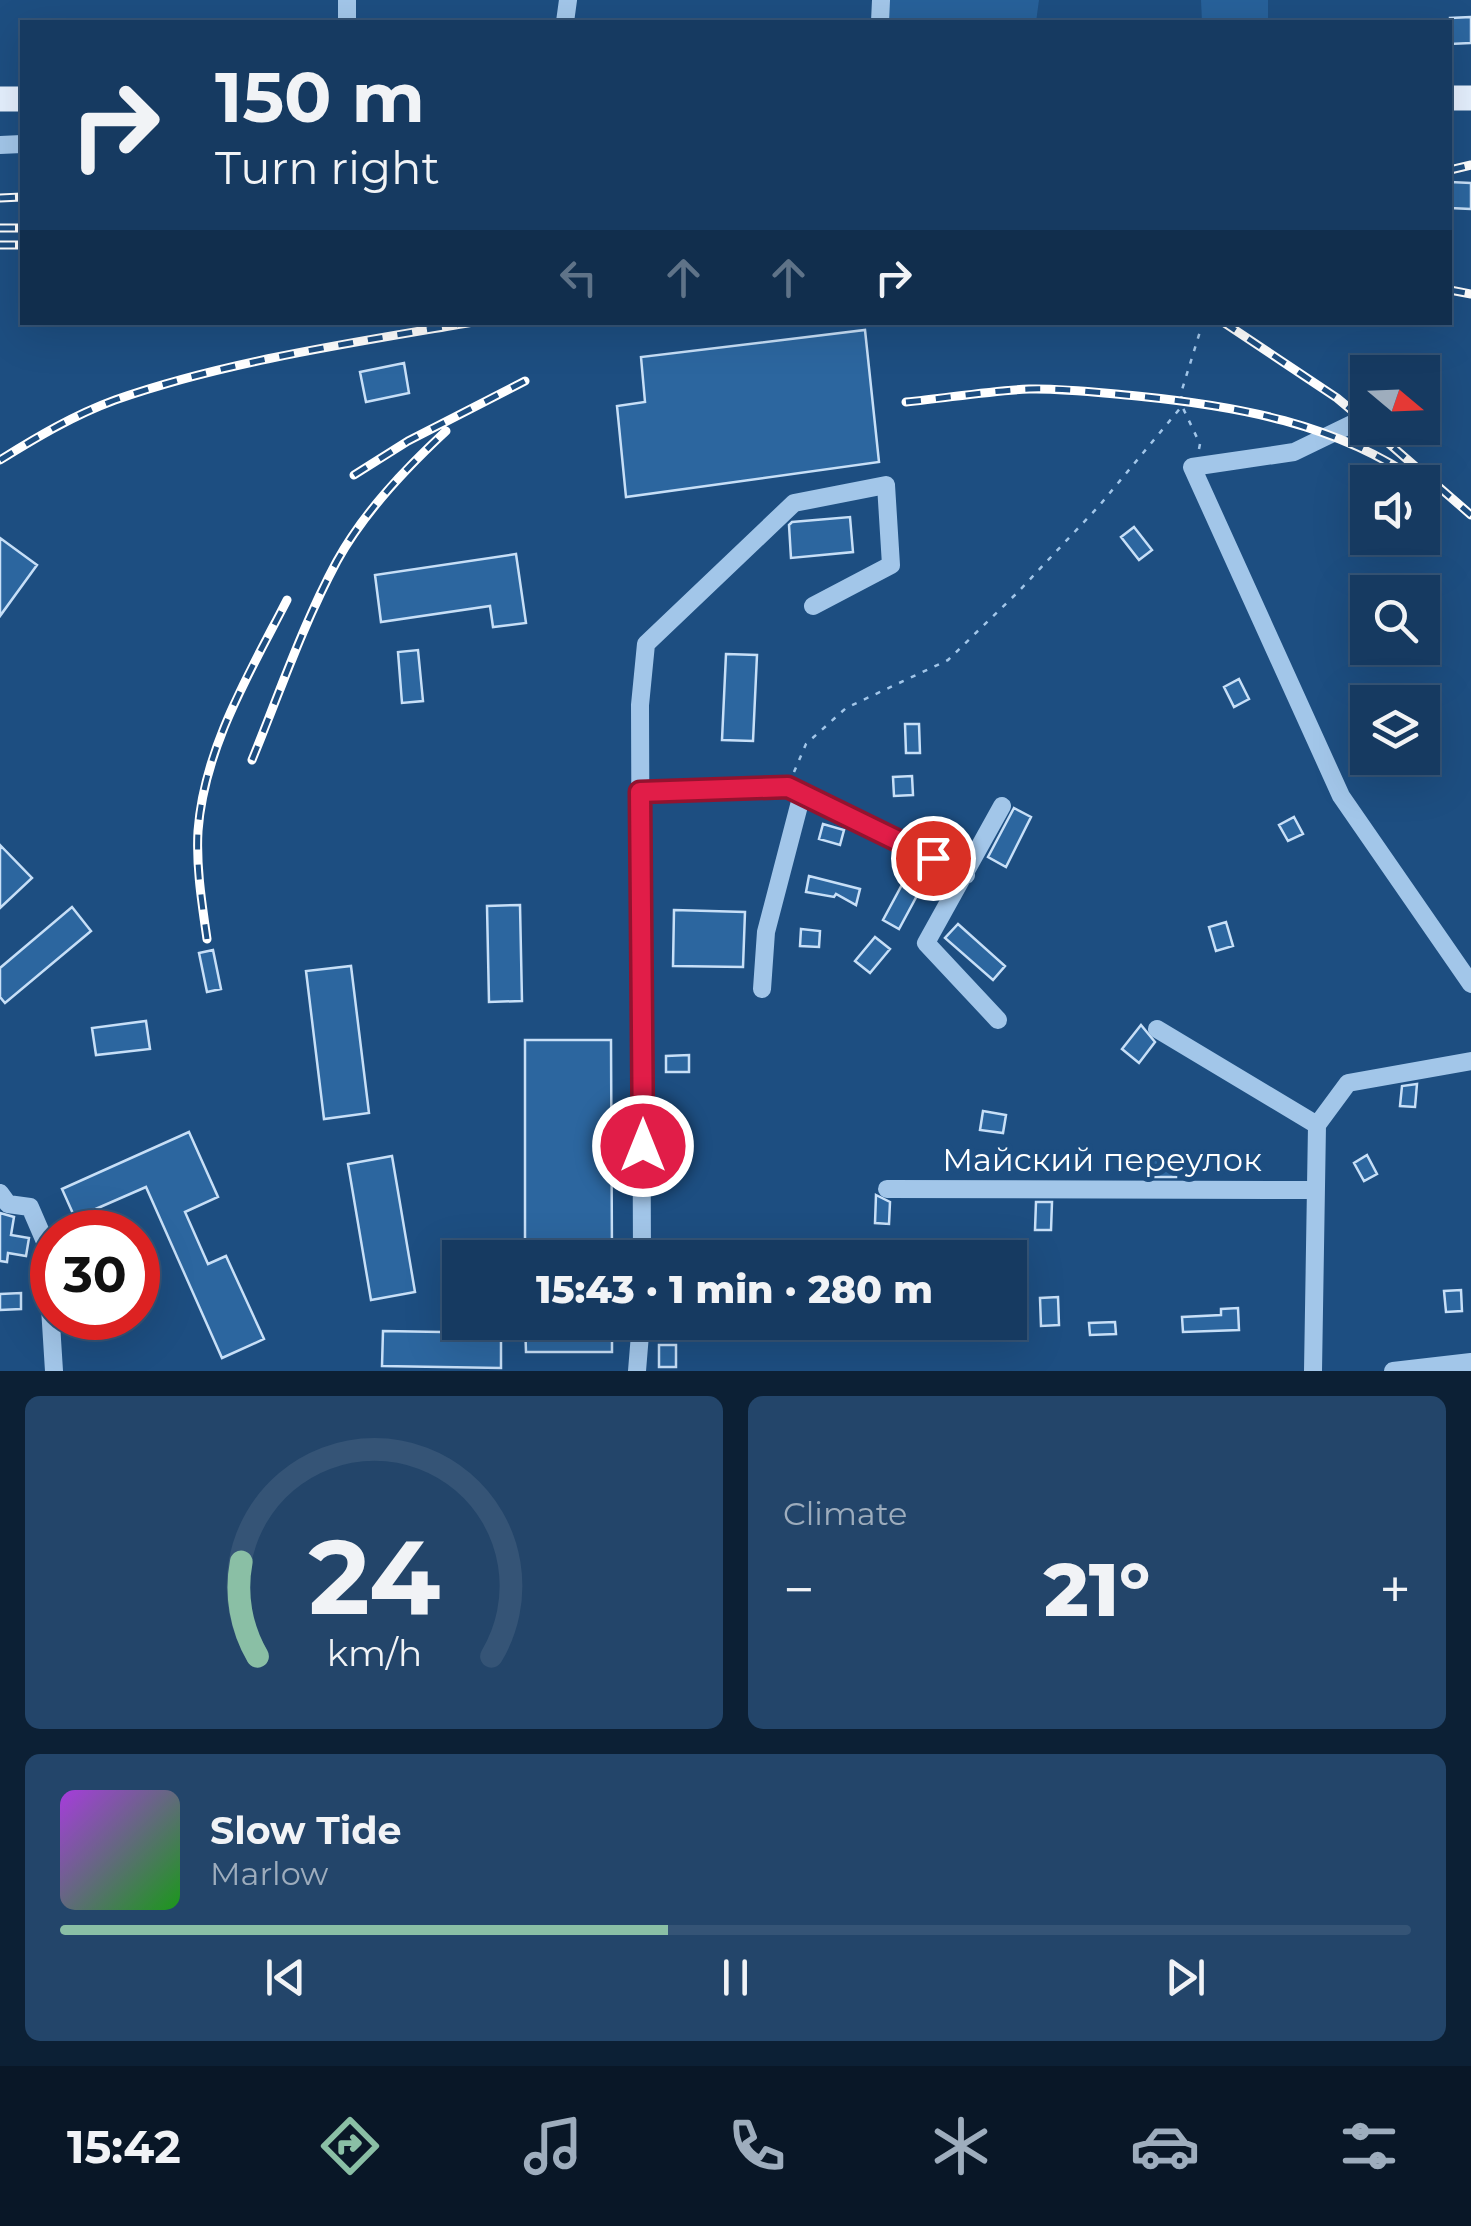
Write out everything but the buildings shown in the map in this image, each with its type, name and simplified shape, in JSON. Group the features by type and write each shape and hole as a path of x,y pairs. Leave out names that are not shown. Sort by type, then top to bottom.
{"street":[{"path":"1350,425 1294,452 1192,467 1341,796 1471,984"},
{"path":"642,1240 640,704 646,644 794,503 886,484 891,564 813,606"},
{"path":"640,792 795,790 966,875"},
{"path":"762,989 766,932 795,790"},
{"path":"998,1020 926,942 1002,806"},
{"path":"1157,1029 1316,1124"},
{"path":"1313,1371 1316,1124 1348,1084 1471,1061"},
{"name":"Майский переулок","path":"887,1189 1316,1190"},
{"path":"0,1193 8,1204 30,1208 46,1244 54,1371"},
{"path":"637,1371 640,1340"},
{"path":"1393,1371 1471,1362"}],"path":[{"path":"1192,467 1200,444 1182,406 1181,393 1201,325"},
{"path":"795,790 806,744 846,708 948,660 1098,506 1182,406"}],"shaded area":[{"path":"889,0 1039,0 1036,20 887,20"},
{"path":"1201,0 1268,0 1268,20 1202,20"}],"railway":[{"path":"1452,170 1471,165"},
{"path":"0,198 20,197"},
{"path":"0,228 20,228"},
{"path":"0,245 20,245"},
{"path":"1452,290 1471,294"},
{"path":"0,460 85,412 157,386 292,354 456,325"},
{"path":"1228,325 1350,409"},
{"path":"354,475 408,441 525,381"},
{"path":"906,402 1042,389 1211,405 1319,431 1393,465"},
{"path":"252,760 302,634 337,561 386,492 446,431"},
{"path":"1391,445 1471,515"},
{"path":"207,939 198,831 209,770 231,711 287,600"}],"route":[{"path":"643,1146 640,792 788,787 933,858"}]}
